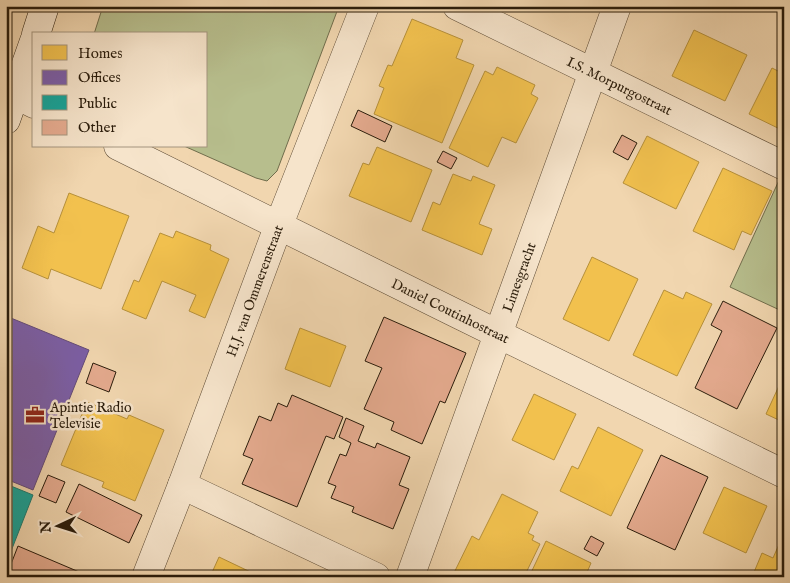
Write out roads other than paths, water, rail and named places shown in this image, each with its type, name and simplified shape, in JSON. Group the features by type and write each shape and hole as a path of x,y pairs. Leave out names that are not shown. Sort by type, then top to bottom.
{"street":[{"path":"37,32 45,6"},
{"name":"H.J. van Ommerenstraat","path":"146,577 182,486 278,227 365,6"},
{"name":"I.S. Morpurgostraat","path":"457,6 784,166"},
{"name":"Limesgracht","path":"410,577 617,6"},
{"path":"19,106 32,50"},
{"name":"Daniel Coutinhostraat","path":"122,148 278,227 784,474"},
{"path":"182,486 376,577"}],"place":[{"name":"Apintie Radio Televisie","path":"35,415"}]}
